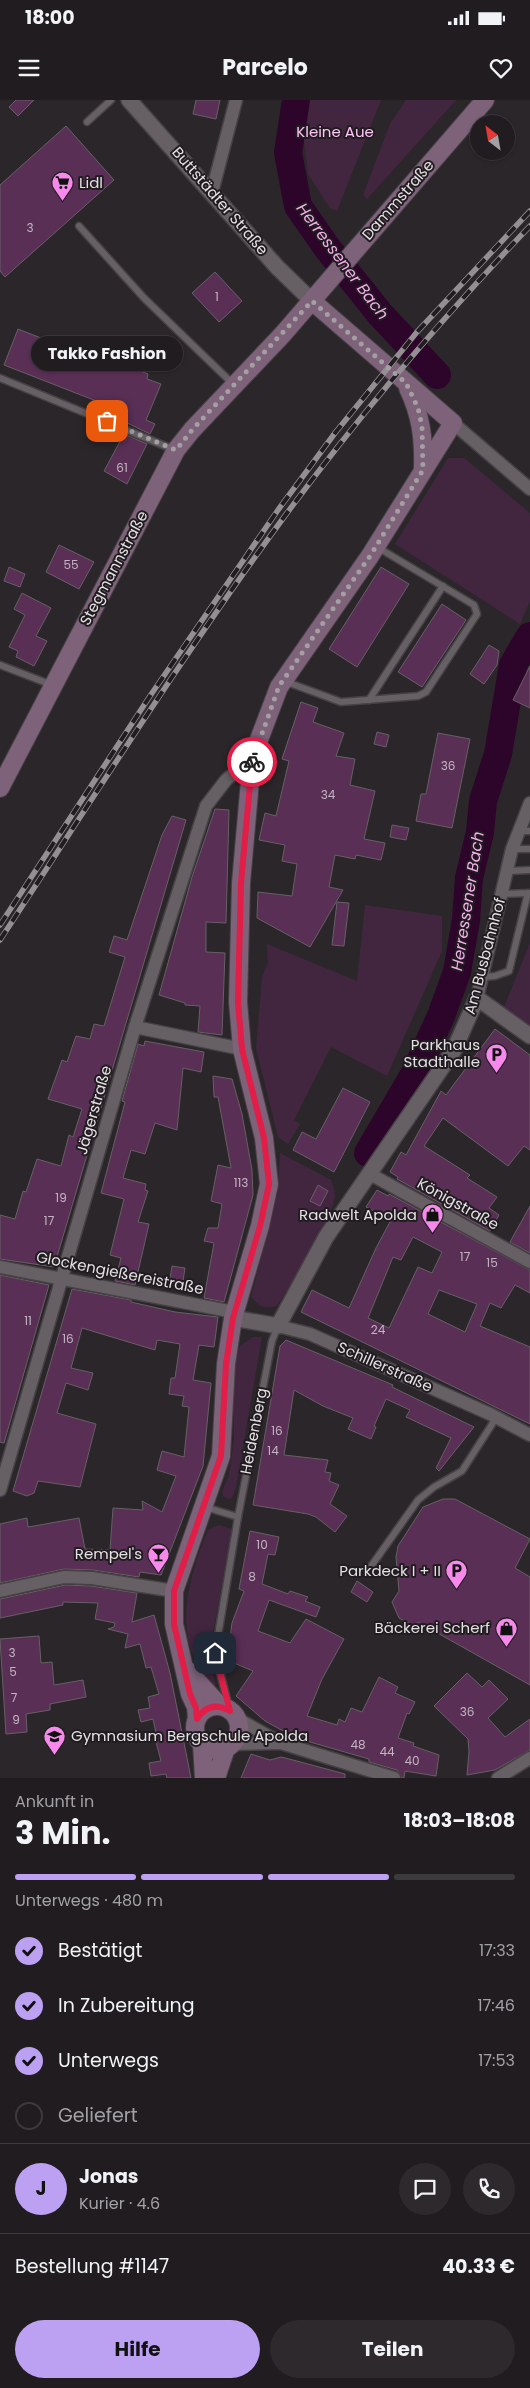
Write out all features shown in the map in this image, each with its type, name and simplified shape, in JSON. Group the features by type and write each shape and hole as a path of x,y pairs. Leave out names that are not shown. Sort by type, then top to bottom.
{"main road":[{"name":"Dammstraße","path":"312,301 485,100"},
{"path":"312,301 453,423"},
{"name":"Stegmannstraße","path":"0,788 176,450 192,430 312,301"},
{"path":"406,383 418,408 422,426 423,470"},
{"name":"Heidenberg","path":"197,1719 196,1708 190,1694 174,1624 174,1591 221,1456 226,1364 234,1315 260,1226 269,1184 264,1138 242,1049 238,1002 241,883 252,758 279,686 376,546 453,423"},
{"name":"Heidenberg","path":"185,1668 228,1712"},
{"path":"204,1778 202,1744 195,1733 197,1719 205,1710 228,1712 238,1733 229,1746 216,1778"},
{"path":"202,1744 214,1750 229,1746"}],"street":[{"name":"Buttstädter Straße","path":"129,100 277,267 312,301"},
{"path":"212,192 236,100"},
{"path":"453,423 530,489"},
{"name":"Jägerstraße","path":"0,1488 135,1027 206,806 226,780 252,758"},
{"name":"Am Busbahnhof","path":"370,1174 454,1050 477,998 512,849 524,831 530,803"},
{"path":"477,998 530,1036"},
{"path":"135,1027 242,1049"},
{"name":"Königstraße","path":"370,1174 530,1262"},
{"name":"Heidenberg","path":"278,1326 326,1237 370,1174"},
{"name":"Glockengießereistraße","path":"0,1267 62,1278 234,1315"},
{"name":"Schillerstraße","path":"234,1315 310,1334 530,1435"},
{"path":"0,1590 64,1578 92,1578 174,1591"},
{"path":"228,1712 281,1743 394,1778"},
{"path":"229,1746 281,1743"},
{"path":"498,1778 530,1758"}],"lane":[{"path":"87,122 111,100"},
{"path":"79,226 144,298 234,385"},
{"path":"0,378 176,450"},
{"path":"283,680 342,702 418,696 426,692 477,614 474,605 376,546"},
{"path":"370,700 443,586"},
{"path":"0,665 53,686"},
{"path":"512,849 530,849"},
{"path":"507,871 530,870"},
{"path":"483,977 495,976 509,971 529,893 502,894"},
{"name":"Heidenberg","path":"228,1712 215,1653 238,1516 272,1341 278,1326"},
{"path":"367,1572 418,1500 434,1487 462,1471 496,1418"},
{"path":"204,1507 238,1516"}],"green space":[{"name":"Kleine Aue","path":"306,100 381,100 337,211 330,208 308,174 301,117"},
{"path":"406,100 456,100 367,199 363,195 390,124"},
{"path":"448,458 464,458 530,513 530,601 520,624 395,544"},
{"path":"365,905 442,916 442,951 387,1076 331,1047 294,1120 300,1124 288,1144 278,1137 256,1048 262,977 268,963 267,944 357,981"},
{"path":"530,943 530,1025 504,1007"},
{"path":"280,1153 331,1180 335,1195 320,1232 283,1297 277,1306 266,1307 257,1303 251,1297 278,1191"},
{"path":"253,1337 262,1337 236,1488 232,1498 228,1499 223,1496 222,1491 229,1475 234,1439 233,1379 236,1355 240,1346"},
{"path":"219,1525 232,1529 210,1649 210,1660 218,1696 203,1676 193,1656 186,1616 188,1595 200,1552 208,1530"}],"building":[{"path":"16,100 34,100 18,116 9,107"},
{"path":"196,100 220,100 216,119 193,114"},
{"path":"66,126 114,180 5,277 0,271 0,185"},
{"path":"215,272 242,301 219,322 192,293"},
{"path":"18,329 118,368 120,363 148,374 147,379 161,384 146,420 155,424 150,434 119,419 122,411 4,365"},
{"path":"124,434 147,444 127,484 104,471"},
{"path":"59,545 94,562 79,589 46,572"},
{"path":"9,567 25,574 20,587 4,581"},
{"path":"381,567 409,584 357,667 329,649"},
{"path":"22,593 51,608 36,636 47,641 34,666 16,657 18,651 9,647 25,615 14,609"},
{"path":"442,604 466,620 422,687 398,672"},
{"path":"489,645 499,651 497,665 484,684 470,674"},
{"path":"530,666 530,708 513,700"},
{"path":"301,702 318,708 313,722 344,733 336,756 355,759 350,785 375,791 364,839 385,843 381,860 356,855 355,859 335,855 329,887 343,890 310,947 257,918 258,892 292,896 297,864 282,861 285,845 259,840 265,813 276,816 289,761 282,759"},
{"path":"377,732 389,735 386,747 374,744"},
{"path":"438,733 470,739 452,828 416,821 421,794 426,794"},
{"path":"215,809 229,810 226,923 206,922 206,952 225,953 222,1035 198,1032 200,1006 185,1005 185,1003 159,995 192,877"},
{"path":"172,816 186,820 54,1267 0,1259 0,1215 15,1219 23,1191 26,1192 37,1159 61,1166 69,1135 73,1137 82,1109 48,1099 62,1060 67,1062 76,1036 90,1039 94,1024 104,1026 125,957 109,952 114,936 127,940 162,835"},
{"path":"392,825 409,828 406,840 390,837"},
{"path":"337,902 349,903 344,946 332,945"},
{"path":"495,1029 530,1055 530,1150 524,1146 508,1166 443,1118 424,1146 470,1175 467,1178 497,1197 489,1208 499,1215 490,1231 397,1179 398,1177 390,1172 401,1152 406,1155 441,1091 446,1095"},
{"path":"145,1041 204,1052 201,1072 183,1068 177,1130 155,1123 145,1154 131,1150 123,1178 146,1184 145,1190 148,1191 138,1222 149,1224 135,1285 115,1281 121,1258 110,1255 124,1199 101,1193 125,1102 122,1101 138,1044 144,1046"},
{"path":"213,1076 232,1079 242,1114 252,1170 253,1195 224,1302 204,1298 214,1243 204,1241 208,1228 218,1228 222,1204 211,1201 218,1165 231,1168 218,1097 214,1097"},
{"path":"343,1088 370,1102 334,1172 293,1150 302,1132 316,1139"},
{"path":"318,1185 328,1191 320,1206 310,1201"},
{"path":"377,1190 388,1196 389,1194 530,1270 530,1293 515,1285 501,1308 490,1303 480,1326 530,1347 530,1424 301,1312 312,1290 349,1308 391,1220 366,1207","holes":["413,1237 442,1252 432,1273 418,1267 389,1328 368,1318 393,1257 401,1260","439,1290 477,1304 465,1332 428,1314"]},
{"path":"530,1206 530,1253 510,1242"},
{"path":"172,1266 185,1268 183,1281 170,1279"},
{"path":"0,1275 49,1285 4,1443 0,1442"},
{"path":"72,1289 131,1300 131,1302 175,1312 218,1317 214,1347 199,1345 193,1380 211,1383 203,1466 161,1575 140,1572 139,1577 93,1570 64,1569 0,1583 0,1524 27,1518 28,1527 79,1518 85,1549 110,1550 113,1508 143,1510 142,1501 162,1512 176,1476 157,1470 162,1451 184,1457 189,1407 182,1406 184,1396 169,1394 171,1378 175,1378 180,1344 157,1340 155,1350 82,1328 71,1368 93,1373 88,1390 66,1383 57,1413 96,1424 80,1487 38,1481 34,1493 27,1496 13,1491"},
{"path":"286,1340 393,1385 392,1387 474,1427 439,1471 436,1468 451,1438 406,1417 410,1410 386,1399 374,1426 376,1427 371,1439 348,1429 353,1418 323,1406 294,1390 284,1455 328,1460 325,1472 331,1473 329,1481 339,1485 330,1504 347,1516 335,1532 316,1517 308,1514 253,1505 280,1346"},
{"path":"443,1499 455,1499 530,1539 515,1568 530,1577 530,1685 418,1622 415,1627 399,1618 392,1602 399,1591 396,1557 398,1546 423,1507"},
{"path":"250,1531 279,1537 275,1555 268,1554 262,1584 288,1594 290,1591 308,1597 305,1601 320,1607 316,1617 269,1600 258,1631 290,1643 306,1619 344,1639 322,1679 307,1716 337,1725 339,1719 345,1722 351,1708 362,1712 379,1677 398,1687 395,1693 415,1702 409,1714 407,1713 398,1738 414,1743 413,1746 439,1755 436,1776 405,1771 404,1778 402,1778 397,1770 369,1762 369,1759 296,1738 265,1721 236,1696 253,1671 227,1660 232,1623 244,1591 239,1589"},
{"path":"357,1581 373,1592 367,1602 351,1592"},
{"path":"65,1585 91,1586 137,1593 132,1622 154,1615 170,1673 191,1778 167,1778 166,1774 151,1776 149,1763 161,1761 156,1742 158,1742 153,1719 141,1722 138,1710 150,1708 148,1697 159,1694 151,1667 146,1668 140,1644 125,1648 128,1634 108,1629 114,1627 115,1623 95,1619 98,1603 63,1602 63,1605 0,1618 0,1599"},
{"path":"39,1636 41,1663 52,1662 54,1685 83,1680 86,1697 50,1704 50,1710 26,1714 27,1732 6,1734 0,1639"},
{"path":"467,1673 482,1687 489,1680 508,1699 488,1718 505,1737 530,1719 530,1750 495,1770 467,1775 468,1739 434,1706"},
{"path":"251,1754 270,1760 281,1757 293,1760 345,1774 345,1778 241,1778"}],"waterway":[{"name":"Herressener Bach","path":"296,100 288,153 298,206 328,249 380,314 437,375"},
{"name":"Herressener Bach","path":"368,1153 415,1073 441,1016 457,972 466,920 469,878 480,832 483,801 498,754 513,665 530,636"}],"railway":[{"path":"0,925 150,696 278,510 335,433 417,332 530,211"},
{"path":"0,940 176,671 249,565 315,475 404,366 530,226"}],"way so far":[{"path":"107,421 176,450 184,438 312,301 406,383 418,408 424,449 423,470 370,556 279,686 252,762"}],"place":[{"name":"Lidl","path":"63,202"},
{"name":"Takko Fashion","path":"107,421"},
{"name":"Parkhaus Stadthalle","path":"496,1073"},
{"name":"Radwelt Apolda","path":"433,1234"},
{"name":"Rempel's","path":"158,1573"},
{"name":"Parkdeck I + II","path":"457,1590"},
{"name":"Bäckerei Scherf","path":"506,1647"},
{"name":"Gymnasium Bergschule Apolda","path":"55,1755"}],"route":[{"path":"215,1653 215,1659 230,1711 220,1706 215,1706 205,1710 197,1719 196,1708 190,1694 177,1642 172,1608 174,1591 185,1554 209,1494 221,1456 226,1364 234,1312 260,1226 269,1184 264,1138 242,1049 238,1002 241,883 252,762"}]}
